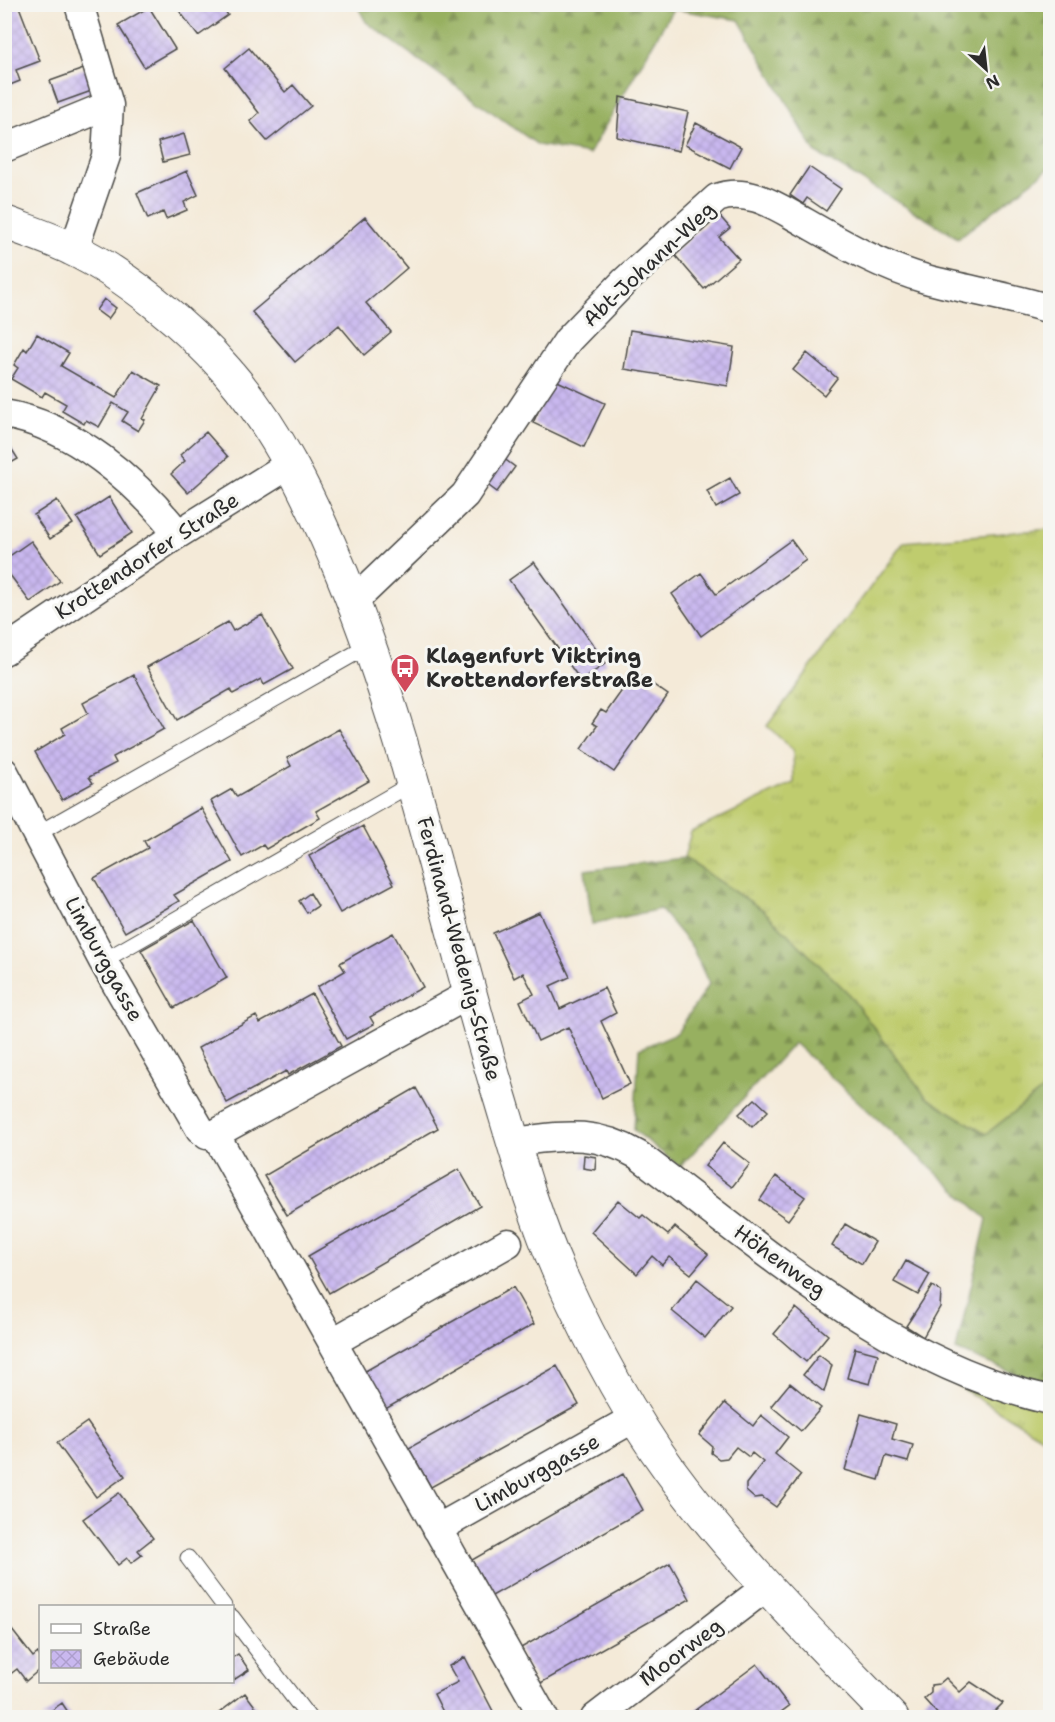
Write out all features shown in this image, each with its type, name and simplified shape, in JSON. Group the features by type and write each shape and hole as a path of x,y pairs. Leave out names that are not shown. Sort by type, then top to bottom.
{"street":[{"path":"74,249 106,156 109,105 79,4"},
{"path":"4,148 109,105"},
{"name":"Abt-Johann-Weg","path":"353,602 465,495 568,340 624,282 717,198 730,193 746,195 775,205 843,244 891,267 925,278 1011,297 1050,309"},
{"name":"Ferdinand-Wedenig-Straße","path":"4,222 74,249 148,297 193,335 253,404 292,463 322,527 370,645 413,783 468,995 513,1142 558,1269 604,1364 669,1468 766,1587 892,1718"},
{"path":"4,414 32,419 108,462 153,501 178,534"},
{"name":"Krottendorfer Straße","path":"4,651 178,534 292,463"},
{"name":"Limburggasse","path":"4,772 103,961 200,1129 207,1135 215,1134 544,1718"},
{"path":"215,1134 468,995"},
{"name":"Höhenweg","path":"513,1142 575,1134 600,1138 620,1145 638,1155 853,1315 957,1369 1024,1395 1050,1400"},
{"path":"333,1342 508,1244"},
{"name":"Limburggasse","path":"437,1529 636,1417"},
{"name":"Moorweg","path":"595,1718 766,1587"}],"lane":[{"path":"37,834 370,645"},
{"path":"103,961 413,783"},
{"path":"188,1558 223,1605"},
{"path":"234,1620 309,1718"}],"green space":[{"path":"357,5 1050,5 1050,168 958,238 815,152 739,20 673,9 589,154 538,145 366,22"},
{"path":"1050,529 1050,1084 986,1134 927,1098 846,991 763,910 684,858 691,832 794,783 793,750 767,726 904,542"},
{"path":"684,858 763,910 846,991 927,1098 986,1134 1050,1084 1050,1384 1040,1384 956,1350 987,1219 794,1043 680,1167 634,1130 639,1049 677,1033 709,984 692,947 660,909 592,924 585,870"},
{"path":"928,1368 1050,1411 1050,1442"}],"building":[{"path":"4,4 18,4 40,61 16,70 20,81 5,87"},
{"path":"175,5 220,5 228,15 198,36"},
{"path":"149,7 175,49 144,67 118,25"},
{"path":"249,48 285,92 293,85 311,106 267,141 250,121 259,113 225,68"},
{"path":"89,67 97,89 58,103 50,81"},
{"path":"620,97 688,112 679,151 617,137"},
{"path":"696,123 741,147 730,168 685,145"},
{"path":"184,134 190,155 163,162 158,142"},
{"path":"809,167 841,189 826,211 807,198 803,204 790,195"},
{"path":"187,171 198,195 184,202 187,210 166,219 163,212 148,219 137,193"},
{"path":"717,213 730,228 719,237 739,259 704,289 674,254"},
{"path":"365,217 407,268 366,303 391,332 364,355 339,325 295,362 252,312"},
{"path":"104,299 116,308 108,319 96,310"},
{"path":"630,330 734,347 728,386 624,369"},
{"path":"37,334 69,353 61,366 116,398 133,370 161,386 142,419 145,420 138,431 122,421 128,412 113,403 99,427 86,420 84,424 62,411 66,404 45,392 42,397 11,379 18,368 14,365 24,348 27,351"},
{"path":"807,353 837,378 824,395 793,370"},
{"path":"553,379 605,403 584,447 533,423"},
{"path":"206,432 228,457 188,493 171,474 185,461 180,455"},
{"path":"4,437 18,459 4,467"},
{"path":"503,458 515,467 497,492 485,483"},
{"path":"730,478 739,495 716,508 707,491"},
{"path":"109,497 132,533 100,554 77,518"},
{"path":"57,500 73,524 50,539 34,515"},
{"path":"791,540 806,560 701,636 672,594 701,573 716,594"},
{"path":"31,541 60,581 30,602 4,567 4,560"},
{"path":"534,562 606,663 581,681 509,580"},
{"path":"262,615 293,669 264,685 261,679 233,694 231,689 177,720 147,667 228,622 233,631"},
{"path":"635,672 668,695 614,772 581,749 597,726 592,723 601,710 606,713"},
{"path":"134,675 164,729 113,757 116,763 89,777 93,783 62,800 35,752 65,734 62,728 88,713 83,703"},
{"path":"339,729 369,781 316,811 320,818 266,849 263,845 242,857 211,801 232,789 237,797 291,766 287,758"},
{"path":"201,808 232,862 174,895 179,901 125,932 94,878 148,848 144,841"},
{"path":"363,826 394,884 340,913 309,856"},
{"path":"310,893 318,906 307,913 299,901"},
{"path":"539,912 570,977 550,986 560,1009 604,988 616,1013 601,1021 630,1084 602,1098 568,1027 538,1041 520,1001 534,994 523,973 514,978 493,933"},
{"path":"194,920 227,978 174,1008 141,950"},
{"path":"393,933 423,987 370,1017 374,1024 346,1039 317,987 345,971 340,963"},
{"path":"312,994 341,1046 288,1075 286,1071 227,1103 198,1048 256,1016 260,1023"},
{"path":"416,1088 438,1128 287,1215 264,1176"},
{"path":"755,1099 768,1111 752,1127 739,1114"},
{"path":"723,1143 750,1164 732,1187 705,1166"},
{"path":"584,1155 596,1157 595,1170 583,1168"},
{"path":"459,1169 480,1206 329,1293 308,1256"},
{"path":"776,1176 805,1197 788,1220 760,1200"},
{"path":"618,1200 640,1218 643,1215 668,1235 675,1227 708,1254 691,1274 669,1257 662,1265 652,1256 637,1274 591,1232"},
{"path":"845,1224 875,1242 862,1264 832,1246"},
{"path":"906,1261 930,1274 918,1295 894,1282"},
{"path":"697,1279 731,1306 705,1338 672,1311"},
{"path":"932,1286 941,1292 940,1307 923,1337 906,1326"},
{"path":"513,1287 534,1324 382,1411 360,1374"},
{"path":"796,1308 828,1335 806,1362 774,1334"},
{"path":"855,1348 878,1354 870,1384 847,1378"},
{"path":"819,1355 832,1365 824,1392 803,1375"},
{"path":"557,1366 579,1405 431,1487 409,1448"},
{"path":"790,1383 821,1408 801,1431 771,1406"},
{"path":"725,1403 753,1426 761,1415 788,1437 775,1454 801,1475 776,1507 762,1497 754,1498 746,1491 746,1484 763,1462 752,1453 749,1457 736,1447 727,1458 719,1459 711,1453 712,1446 699,1435"},
{"path":"861,1414 896,1424 892,1439 913,1445 908,1462 886,1456 879,1480 845,1470"},
{"path":"87,1422 125,1476 96,1497 57,1443"},
{"path":"623,1474 643,1510 492,1596 472,1560"},
{"path":"119,1493 153,1538 138,1550 142,1555 131,1563 127,1558 118,1565 83,1519"},
{"path":"670,1563 690,1599 539,1684 519,1649"},
{"path":"8,1625 33,1657 38,1653 39,1655 39,1670 26,1681 17,1669 4,1679 4,1628"},
{"path":"238,1654 249,1670 234,1680 234,1657"},
{"path":"465,1657 495,1715 490,1718 446,1718 434,1694 458,1682 449,1666"},
{"path":"757,1664 789,1706 773,1718 692,1718 690,1714"},
{"path":"946,1678 960,1692 971,1682 1003,1703 988,1718 941,1718 924,1699 931,1693 931,1685 939,1684"},
{"path":"245,1693 263,1717 216,1718 215,1716"},
{"path":"62,1703 72,1718 41,1718"}],"place":[{"name":"Klagenfurt Viktring Krottendorferstraße","path":"405,694"}]}
